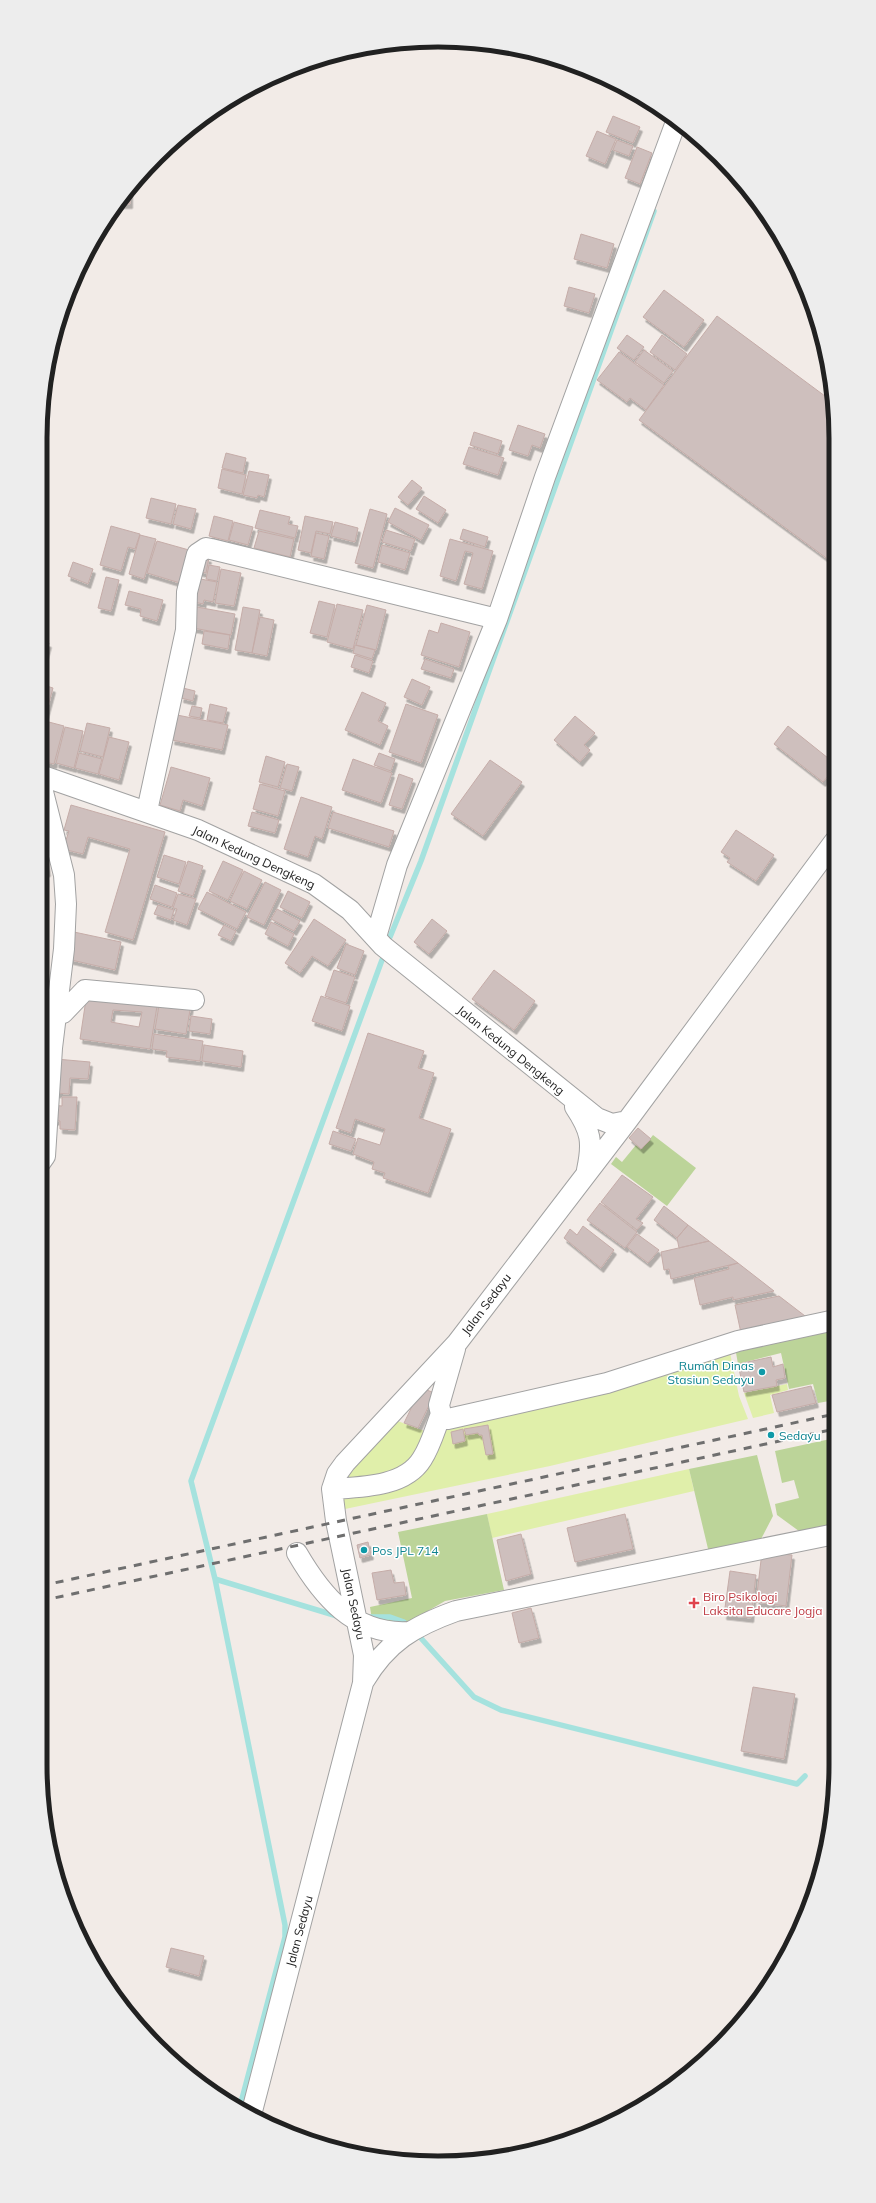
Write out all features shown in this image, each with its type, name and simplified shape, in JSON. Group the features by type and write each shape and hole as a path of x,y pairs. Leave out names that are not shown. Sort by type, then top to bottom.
{"street":[{"path":"376,937 397,865 497,619 545,477 674,127"},
{"path":"148,811 186,630 187,592 197,554 201,550 211,549 497,619"},
{"name":"Jalan Kedung Dengkeng","path":"47,777 148,811 198,830 314,884 350,910 383,946 569,1097 597,1118 605,1122 620,1123 627,1121"},
{"path":"47,808 64,875 66,904 64,949 55,1015 47,1128"},
{"name":"Jalan Sedayu","path":"252,2109 363,1683 364,1655 336,1520 332,1489 337,1474 345,1463 456,1343 627,1121 829,849"},
{"path":"55,1015 63,1013 85,990 194,1000"},
{"path":"569,1097 587,1124 590,1135 591,1145 587,1172"},
{"path":"441,1414 448,1419 458,1418 600,1385 738,1340 829,1321"},
{"path":"332,1489 378,1484 396,1479 413,1470 425,1454 441,1414 439,1405 440,1395 456,1343"},
{"path":"363,1683 375,1662 384,1652 408,1632 449,1614 498,1602 829,1535"},
{"path":"297,1553 311,1575 329,1598 358,1622 382,1631 408,1632"}],"green space":[{"path":"653,1135 696,1168 667,1206 611,1164 616,1157 622,1162 636,1145 642,1149"},
{"path":"829,1326 829,1401 818,1403 813,1384 789,1389 781,1353 738,1364 735,1347"},
{"path":"729,1348 739,1396 748,1419 550,1466 345,1509 343,1497 400,1485 450,1424"},
{"path":"787,1384 788,1390 770,1395 774,1413 753,1418 744,1393"},
{"path":"395,1420 427,1432 408,1465 392,1473 345,1482 346,1475"},
{"path":"829,1439 829,1528 803,1534 777,1515 775,1504 799,1498 794,1480 782,1483 775,1451"},
{"path":"757,1455 773,1516 759,1543 709,1553 689,1469"},
{"path":"689,1469 694,1491 492,1538 487,1514"},
{"path":"487,1514 504,1590 445,1601 402,1626 372,1620 370,1607 412,1598 398,1532"}],"building":[{"path":"613,116 640,127 633,143 606,132"},
{"path":"597,131 616,139 605,164 586,156"},
{"path":"617,140 633,146 629,156 613,150"},
{"path":"637,147 652,153 640,184 625,178"},
{"path":"130,198 130,204 125,204"},
{"path":"581,234 614,244 607,268 574,259"},
{"path":"569,287 595,294 589,313 564,306"},
{"path":"664,290 704,320 684,347 643,317"},
{"path":"717,316 827,397 829,438 829,560 639,420"},
{"path":"627,335 644,347 634,360 617,348"},
{"path":"662,335 687,354 675,370 650,352"},
{"path":"644,350 673,371 664,383 635,362"},
{"path":"619,352 664,385 646,410 630,398 627,402 597,380"},
{"path":"518,425 545,434 540,448 532,445 528,456 509,450"},
{"path":"474,432 502,441 498,454 470,445"},
{"path":"469,447 504,458 498,475 463,464"},
{"path":"226,453 246,458 243,473 222,468"},
{"path":"222,469 246,475 242,494 218,488"},
{"path":"249,471 269,475 264,497 258,495 257,498 243,495"},
{"path":"412,480 422,488 408,505 398,497"},
{"path":"424,496 446,510 438,523 416,509"},
{"path":"151,498 176,504 171,524 146,518"},
{"path":"178,505 196,509 191,529 173,524"},
{"path":"395,508 429,525 421,540 388,522"},
{"path":"370,509 387,514 373,568 355,563"},
{"path":"260,510 290,517 288,524 298,526 295,538 255,528"},
{"path":"214,516 233,521 228,541 209,536"},
{"path":"305,516 333,522 330,534 316,531 311,553 298,550"},
{"path":"234,522 253,527 248,545 229,540"},
{"path":"335,522 358,528 355,542 331,536"},
{"path":"111,526 140,534 135,549 128,547 121,571 100,565"},
{"path":"463,529 488,537 485,547 460,539"},
{"path":"386,530 415,539 411,551 382,542"},
{"path":"259,531 294,539 290,557 254,548"},
{"path":"316,533 329,536 324,559 311,556"},
{"path":"140,535 156,539 144,579 129,574"},
{"path":"450,539 493,551 482,589 464,584 473,553 465,551 456,581 440,576"},
{"path":"157,541 189,550 180,583 147,573"},
{"path":"382,545 410,553 405,570 378,562"},
{"path":"200,556 209,558 206,573 196,571"},
{"path":"73,562 93,569 88,584 68,576"},
{"path":"209,565 220,567 217,581 206,579"},
{"path":"221,569 241,573 234,606 215,603"},
{"path":"106,577 119,580 111,611 98,608"},
{"path":"195,578 217,582 213,602 204,600 203,604 190,601"},
{"path":"129,591 163,600 157,621 140,616 141,609 125,605"},
{"path":"319,601 335,605 327,637 310,633"},
{"path":"337,604 363,610 353,649 327,642"},
{"path":"367,605 386,610 376,650 356,645"},
{"path":"197,607 235,614 231,635 193,628"},
{"path":"243,607 260,610 252,653 235,650"},
{"path":"260,617 274,620 267,656 252,653"},
{"path":"441,623 470,632 459,667 421,655 429,630 438,633"},
{"path":"204,631 230,635 228,649 202,644"},
{"path":"355,645 375,650 372,659 353,653"},
{"path":"355,655 373,661 369,673 351,667"},
{"path":"425,659 454,669 451,678 421,669"},
{"path":"412,679 430,687 422,705 404,697"},
{"path":"47,686 53,688 47,710"},
{"path":"183,688 195,691 193,701 181,698"},
{"path":"362,692 386,703 378,721 388,726 380,745 345,730"},
{"path":"210,704 227,708 223,723 207,720"},
{"path":"406,704 438,715 421,763 389,752"},
{"path":"192,706 202,708 200,718 189,716"},
{"path":"177,715 228,725 222,750 172,740"},
{"path":"575,716 595,733 584,745 590,750 580,762 554,740"},
{"path":"47,722 64,726 54,764 47,762"},
{"path":"87,723 110,728 103,757 80,751"},
{"path":"788,726 829,759 829,775 823,782 774,744"},
{"path":"65,727 83,731 74,768 56,763"},
{"path":"109,737 129,742 119,780 99,774"},
{"path":"79,753 102,759 98,774 75,768"},
{"path":"379,753 395,759 391,771 374,765"},
{"path":"266,756 285,762 278,787 259,782"},
{"path":"353,759 392,773 381,803 342,790"},
{"path":"490,760 522,782 483,836 451,814"},
{"path":"287,764 299,767 292,791 280,788"},
{"path":"171,767 210,778 202,806 183,800 180,811 160,805"},
{"path":"399,774 413,779 402,809 389,805"},
{"path":"260,784 285,791 278,816 253,809"},
{"path":"301,797 332,807 322,839 315,836 308,857 284,849"},
{"path":"71,805 165,832 133,940 105,932 130,849 88,837 83,854 63,849 69,831 64,830"},
{"path":"252,812 279,820 275,833 248,826"},
{"path":"333,812 394,831 389,847 328,828"},
{"path":"736,830 774,855 756,881 727,862 730,858 721,852"},
{"path":"164,855 186,862 179,884 157,877"},
{"path":"188,861 203,866 193,896 178,891"},
{"path":"223,861 243,870 228,900 209,891"},
{"path":"244,871 262,880 247,909 230,901"},
{"path":"265,882 281,890 264,925 247,917"},
{"path":"155,885 177,893 172,907 150,899"},
{"path":"288,891 310,902 302,918 280,907"},
{"path":"207,892 246,912 237,929 198,909"},
{"path":"178,894 196,899 187,925 173,920 177,909 173,908"},
{"path":"158,905 174,910 171,920 154,914"},
{"path":"277,909 300,921 294,931 271,919"},
{"path":"314,919 346,940 328,966 312,956 300,973 285,963"},
{"path":"432,919 447,931 429,954 414,942"},
{"path":"271,922 294,934 288,946 265,934"},
{"path":"224,925 236,931 231,941 218,935"},
{"path":"74,932 121,942 115,970 67,959"},
{"path":"346,944 364,951 355,975 337,968"},
{"path":"334,970 355,977 346,1003 325,996"},
{"path":"494,970 535,1001 514,1030 472,999"},
{"path":"87,993 158,1000 150,1049 80,1039","holes":["113,1010 142,1012 139,1027 111,1022"]},
{"path":"321,996 350,1006 342,1031 312,1021"},
{"path":"160,1000 191,1004 186,1034 155,1029"},
{"path":"191,1016 212,1019 210,1034 189,1031"},
{"path":"368,1033 424,1051 418,1068 434,1073 419,1118 451,1129 428,1193 383,1178 385,1173 372,1169 374,1162 353,1154 358,1138 380,1145 385,1129 355,1119 351,1133 336,1128"},
{"path":"154,1034 203,1041 200,1061 166,1057 167,1051 152,1049"},
{"path":"204,1045 243,1051 241,1067 202,1061"},
{"path":"56,1059 90,1062 88,1079 70,1078 69,1094 56,1093"},
{"path":"62,1097 77,1097 75,1130 60,1129 60,1121 50,1120 51,1105 62,1106"},
{"path":"638,1128 651,1139 641,1149 629,1138"},
{"path":"333,1131 356,1139 351,1151 329,1144"},
{"path":"622,1175 653,1197 636,1219 643,1223 637,1230 601,1202"},
{"path":"600,1203 637,1232 625,1248 587,1220"},
{"path":"664,1206 688,1225 677,1238 654,1220"},
{"path":"688,1225 709,1241 679,1248 677,1238"},
{"path":"583,1226 614,1250 601,1268 564,1238 570,1229 577,1235"},
{"path":"637,1234 659,1250 648,1263 627,1247"},
{"path":"709,1241 738,1263 671,1279 669,1269 664,1270 661,1252"},
{"path":"738,1263 774,1291 733,1300 733,1297 700,1305 694,1278 729,1269 728,1266"},
{"path":"779,1296 809,1319 741,1333 735,1305"},
{"name":"Rumah Dinas Stasiun Sedayu","path":"771,1357 773,1367 783,1364 785,1378 776,1380 777,1386 744,1392 738,1364"},
{"name":"Rumah Dinas Stasiun Sedayu","path":"811,1386 816,1403 777,1412 772,1395"},
{"path":"421,1388 435,1393 418,1428 404,1423"},
{"path":"488,1425 493,1454 486,1455 482,1435 479,1435 478,1433 466,1435 464,1429"},
{"path":"463,1429 465,1441 453,1444 451,1432"},
{"path":"625,1514 633,1549 575,1562 567,1528"},
{"path":"521,1534 531,1574 506,1581 497,1540"},
{"name":"Pos JPL 714","path":"368,1542 371,1555 360,1558 357,1545"},
{"path":"762,1552 792,1555 786,1606 756,1602"},
{"path":"391,1570 394,1583 404,1582 406,1595 377,1600 372,1573"},
{"path":"730,1571 756,1575 751,1618 724,1615"},
{"path":"531,1608 539,1638 519,1643 512,1613"},
{"path":"753,1687 795,1694 784,1759 741,1751"},
{"path":"171,1948 204,1956 199,1976 166,1967"}],"waterway":[{"path":"390,937 421,861 654,211"},
{"path":"241,2103 285,1937 285,1925 215,1579 191,1481 382,960"},
{"path":"215,1579 337,1616"},
{"path":"368,1617 390,1617 404,1622"},
{"path":"419,1636 474,1697 501,1710 797,1784 805,1776"}],"railway":[{"path":"47,1584 829,1415"},
{"path":"47,1599 829,1430"}],"place":[{"name":"Rumah Dinas Stasiun Sedayu","path":"762,1372"},
{"name":"Sedayu","path":"771,1435"},
{"name":"Pos JPL 714","path":"364,1550"},
{"name":"Biro Psikologi Laksita Educare Jogja","path":"694,1603"}]}
